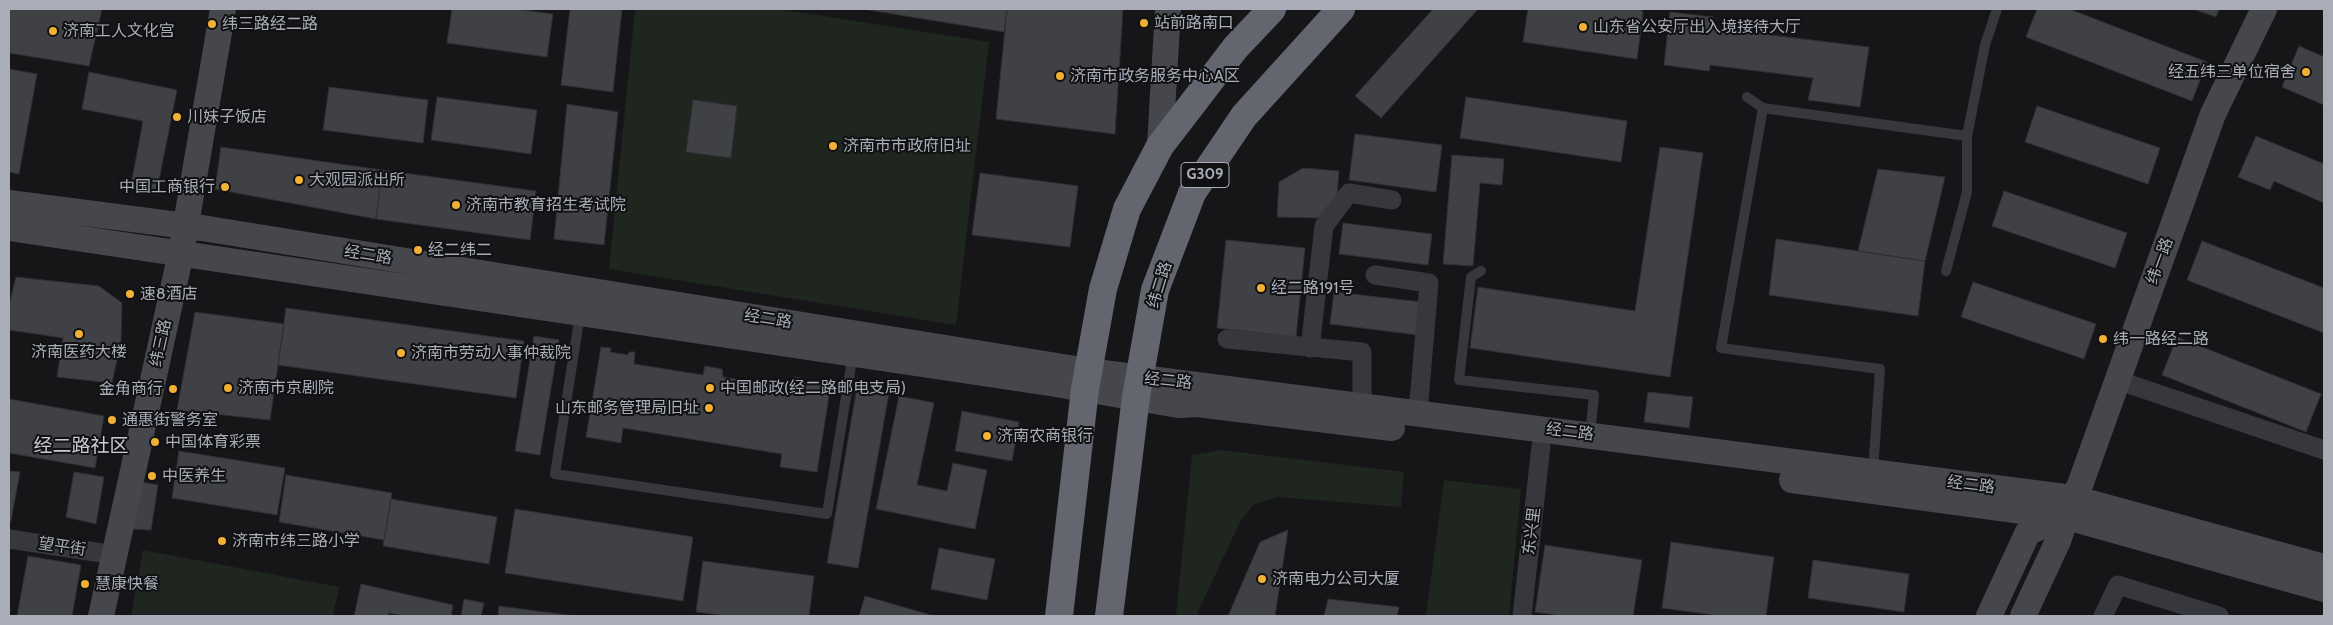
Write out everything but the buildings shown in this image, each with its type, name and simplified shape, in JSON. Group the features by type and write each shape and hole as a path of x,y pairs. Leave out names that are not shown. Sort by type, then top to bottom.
{"highway":[{"path":"1058,616 1087,380 1103,289 1127,208 1160,146 1236,47 1272,9"},
{"name":"纬二路","path":"1109,616 1137,387 1155,290 1192,193 1244,116 1341,9"}],"street":[{"name":"纬三路","path":"102,616 181,253 223,9"},
{"path":"1160,146 1168,9"},
{"name":"纬一路","path":"2023,616 2080,485 2213,114 2264,9"},
{"path":"1310,348 1324,226 1349,193 1392,200"},
{"name":"经二路","path":"9,203 186,226 1087,380"},
{"name":"经二路","path":"9,228 853,354 1137,387 1362,406 1873,472 2070,507 2324,567"},
{"path":"1375,275 1429,283 1418,413"},
{"path":"1228,339 1362,352 1362,406"},
{"path":"2117,380 2324,450"},
{"name":"经二路","path":"1137,387 1178,405 1197,404 2070,507 2324,589"},
{"name":"东兴里","path":"1522,616 1541,446"},
{"path":"1989,616 2028,532 2070,507"},
{"name":"望平街","path":"9,539 115,555"},
{"path":"2103,616 2118,586 2219,616"}],"lane":[{"path":"1946,271 1967,192 1967,136 1970,113 1985,45 1997,9"},
{"path":"1747,97 1763,108 1967,136"},
{"path":"1763,108 1720,348 1880,369 1873,472"},
{"path":"1482,271 1471,277 1458,380 1594,395 1590,435"},
{"path":"580,313 555,474 826,514 853,354"}],"shaded area":[{"path":"635,9 779,9 989,42 956,325 609,269"},
{"path":"1221,450 1404,472 1401,507 1278,497 1253,505 1240,522 1196,616 1176,616 1192,455"},
{"path":"1444,480 1521,489 1509,616 1426,616"},
{"path":"143,550 339,587 333,616 131,616"}],"place":[{"name":"站前路南口","path":"1144,23"},
{"name":"纬三路经二路","path":"212,24"},
{"name":"山东省公安厅出入境接待大厅","path":"1583,27"},
{"name":"济南工人文化宫","path":"53,31"},
{"name":"经五纬三单位宿舍","path":"2306,72"},
{"name":"济南市政务服务中心A区","path":"1060,76"},
{"name":"川妹子饭店","path":"177,117"},
{"name":"济南市市政府旧址","path":"833,146"},
{"name":"大观园派出所","path":"299,180"},
{"name":"中国工商银行","path":"225,187"},
{"name":"济南市教育招生考试院","path":"456,205"},
{"name":"经二纬二","path":"418,250"},
{"name":"经二路191号","path":"1261,288"},
{"name":"速8酒店","path":"130,294"},
{"name":"济南医药大楼","path":"79,334"},
{"name":"纬一路经二路","path":"2103,339"},
{"name":"济南市劳动人事仲裁院","path":"401,353"},
{"name":"济南市京剧院","path":"228,388"},
{"name":"中国邮政(经二路邮电支局)","path":"710,388"},
{"name":"金角商行","path":"173,389"},
{"name":"山东邮务管理局旧址","path":"709,408"},
{"name":"通惠街警务室","path":"112,420"},
{"name":"济南农商银行","path":"987,436"},
{"name":"中国体育彩票","path":"155,442"},
{"name":"中医养生","path":"152,476"},
{"name":"济南市纬三路小学","path":"222,541"},
{"name":"济南电力公司大厦","path":"1262,579"},
{"name":"慧康快餐","path":"85,584"}],"district":[{"name":"经二路社区","path":"81,446"}]}
